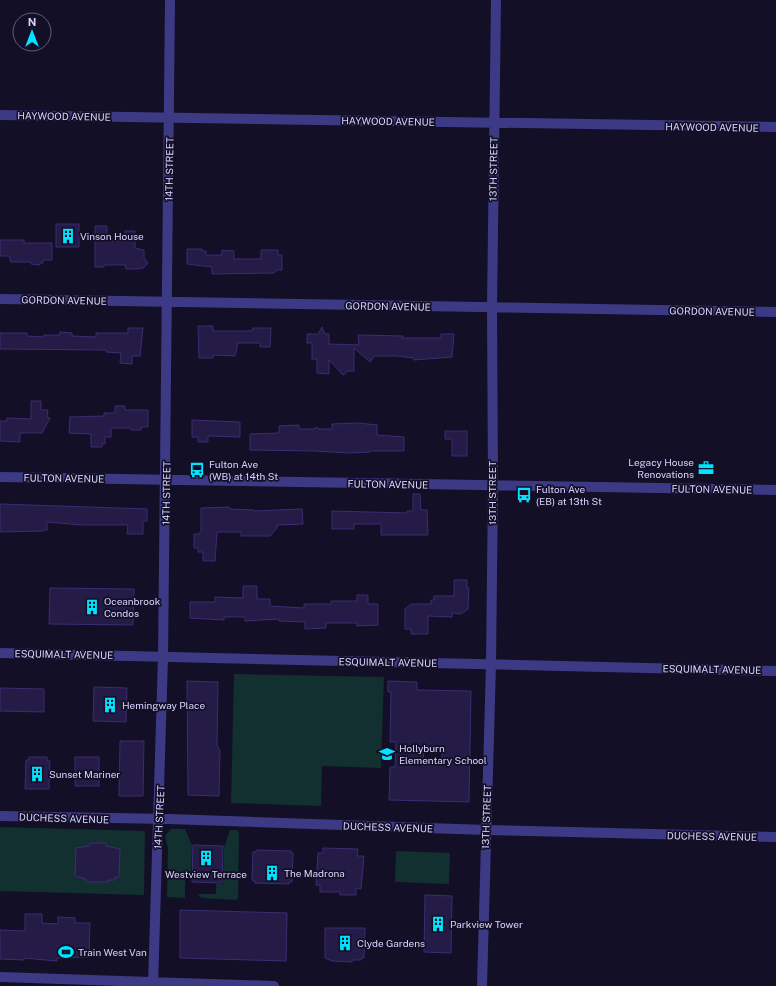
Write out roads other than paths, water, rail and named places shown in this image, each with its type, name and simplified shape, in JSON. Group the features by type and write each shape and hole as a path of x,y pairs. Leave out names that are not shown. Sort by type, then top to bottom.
{"street":[{"name":"14TH STREET","path":"153,984 163,657 170,117 170,0"},
{"name":"13TH STREET","path":"482,986 491,664 493,486 492,307 496,0"},
{"name":"HAYWOOD AVENUE","path":"0,115 494,124 776,127"},
{"name":"GORDON AVENUE","path":"0,299 776,312"},
{"name":"FULTON AVENUE","path":"0,476 776,490"},
{"name":"ESQUIMALT AVENUE","path":"0,653 776,671"},
{"name":"DUCHESS AVENUE","path":"0,816 776,837"},
{"path":"0,977 153,984 274,986"}],"place":[{"name":"Vinson House","path":"68,236"},
{"name":"Legacy House Renovations","path":"706,468"},
{"name":"Fulton Ave (WB) at 14th St","path":"197,470"},
{"name":"Fulton Ave (EB) at 13th St","path":"524,495"},
{"name":"Oceanbrook Condos","path":"92,607"},
{"name":"Hemingway Place","path":"110,705"},
{"name":"Hollyburn Elementary School","path":"387,754"},
{"name":"Sunset Mariner","path":"37,774"},
{"name":"Westview Terrace","path":"206,858"},
{"name":"The Madrona","path":"272,873"},
{"name":"Parkview Tower","path":"438,924"},
{"name":"Clyde Gardens","path":"345,943"},
{"name":"Train West Van","path":"66,952"}]}
